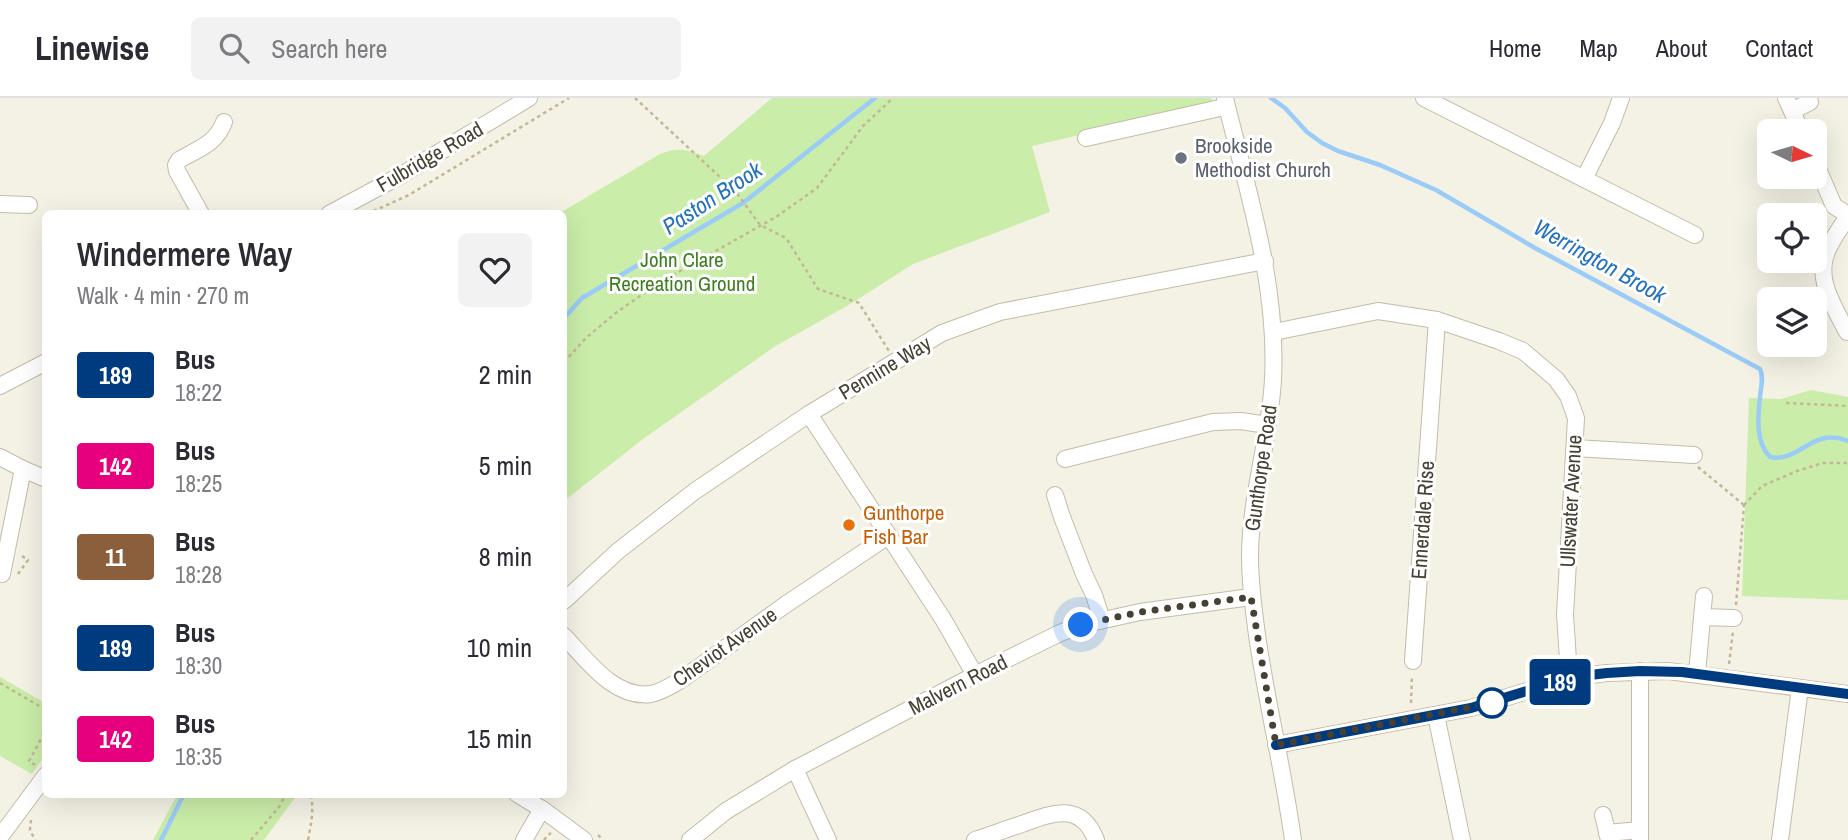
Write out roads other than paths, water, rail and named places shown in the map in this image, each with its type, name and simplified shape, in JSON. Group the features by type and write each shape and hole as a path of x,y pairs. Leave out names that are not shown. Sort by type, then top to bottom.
{"street":[{"name":"Fulbridge Road","path":"336,210 398,177 530,98"},
{"path":"1424,98 1584,179 1684,236"},
{"path":"1584,179 1612,123 1620,98"},
{"path":"1789,105 1810,102"},
{"path":"1086,138 1223,103"},
{"name":"Gunthorpe Road","path":"1223,103 1265,261 1273,332 1273,381 1253,517 1251,597 1293,840"},
{"path":"199,210 176,165 179,160 215,138 224,122"},
{"path":"1827,189 1834,206 1848,216 1827,250 1822,269 1826,291 1847,332"},
{"path":"0,204 29,205"},
{"name":"Pennine Way","path":"567,598 618,551 695,491 809,414 942,333 1000,312 1265,261"},
{"name":"Ullswater Avenue","path":"1273,332 1378,311 1437,320 1523,352 1556,379 1568,396 1576,418 1565,615 1568,660 1573,677"},
{"name":"Ennerdale Rise","path":"1413,661 1437,320"},
{"path":"0,386 42,364"},
{"path":"809,414 943,619 975,675"},
{"path":"1065,459 1213,422 1241,421 1267,425"},
{"path":"1575,448 1664,461 1694,456"},
{"path":"0,457 42,477"},
{"path":"2,574 23,470"},
{"path":"1055,495 1102,620"},
{"name":"Cheviot Avenue","path":"567,639 603,676 621,690 634,694 652,694 681,680 785,605 888,536"},
{"path":"1697,673 1704,596"},
{"name":"Malvern Road","path":"698,838 726,811 794,769 1060,633 1081,625 1140,612 1251,597"},
{"path":"1702,617 1734,618"},
{"path":"1603,815 1608,836 1640,835 1640,671"},
{"path":"1276,745 1490,703 1573,677 1640,671 1697,673 1848,694"},
{"path":"1780,840 1800,688"},
{"path":"1436,715 1462,840"},
{"path":"794,769 828,840"},
{"path":"19,840 2,833 41,771"},
{"path":"523,798 584,840"},
{"path":"524,840 542,809"},
{"path":"975,840 1052,813 1076,816 1092,830 1096,840"}],"waterway":[{"name":"Paston Brook","path":"567,315 582,298 743,203 875,98"},
{"name":"Werrington Brook","path":"1271,98 1322,143 1436,190 1535,248 1760,369 1762,379 1759,428 1762,444 1770,457 1790,455 1825,438 1848,441"},
{"name":"Paston Brook","path":"161,840 182,798"}],"place":[{"name":"Brookside Methodist Church","path":"1181,158"},
{"name":"Gunthorpe Fish Bar","path":"849,525"}],"park label":[{"name":"John Clare Recreation Ground","path":"682,272"}]}
